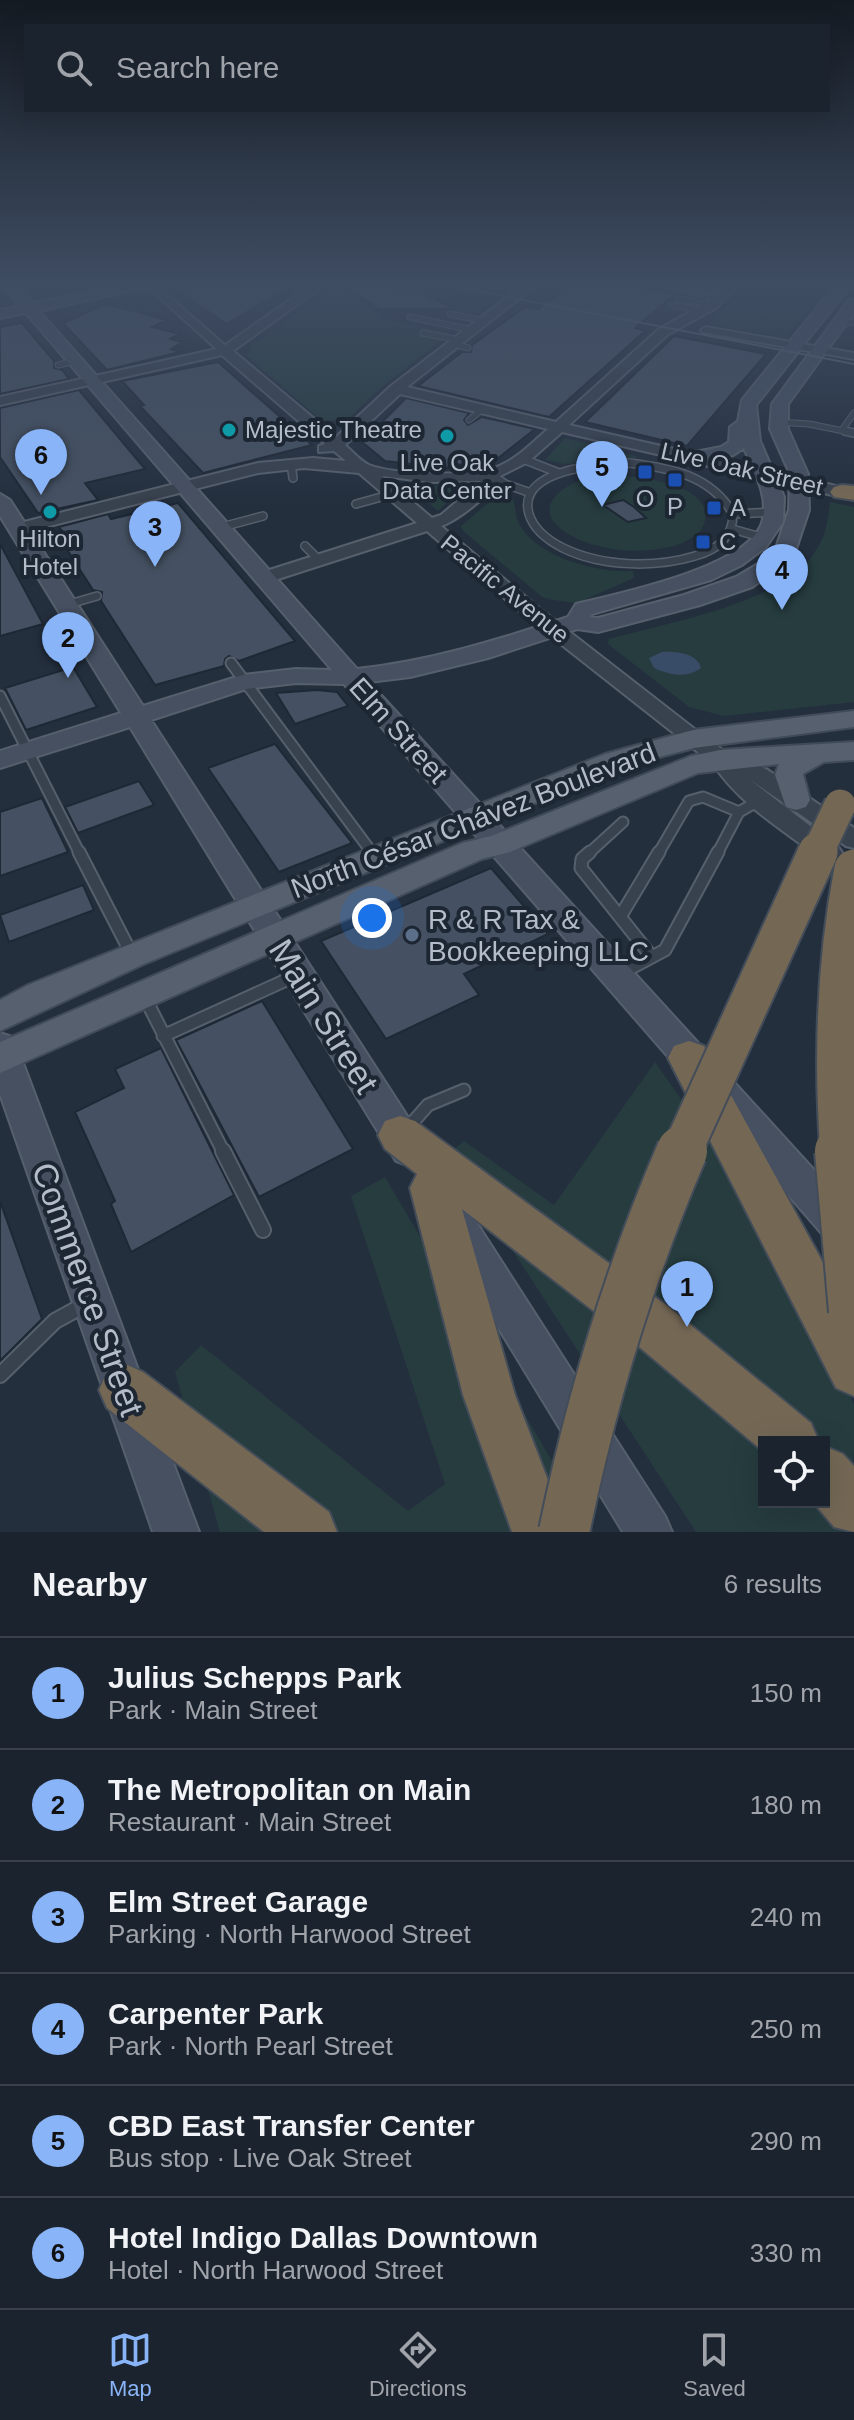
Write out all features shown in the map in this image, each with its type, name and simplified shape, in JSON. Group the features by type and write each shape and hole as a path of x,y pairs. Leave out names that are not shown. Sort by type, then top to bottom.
{"highway":[{"path":"564,1532 609,1349 653,1220 840,805 854,799"},
{"path":"854,870 841,945 837,1038 840,1134 854,1311"},
{"path":"689,1058 854,1370"},
{"path":"400,1135 514,1224 680,1345 785,1436"},
{"path":"433,1188 489,1395 540,1532"},
{"path":"125,1390 309,1532"},
{"path":"830,1480 854,1507"}],"main road":[{"name":"Elm Street","path":"73,357 351,677 854,1243"},
{"path":"564,626 584,609 725,566 765,538 775,512 773,494 756,454 747,421 753,397 787,357"},
{"path":"0,760 136,716 237,672 351,677 435,665 564,626 598,625 716,593 755,576 775,562 793,535 799,510 800,482 777,412 783,397 813,357"},
{"path":"691,458 727,451 736,446 739,427 747,421 778,422"},
{"path":"756,454 773,457 790,455"},
{"name":"Main Street","path":"0,500 9,531 66,605 649,1532"},
{"name":"North César Chávez Boulevard","path":"0,1017 40,995 132,955 615,760 693,739 854,719"},
{"path":"720,759 751,740 830,732 854,726"},
{"path":"720,759 854,751"},
{"path":"796,800 790,769 820,753"},
{"name":"North César Chávez Boulevard","path":"1,1053 144,996 473,851 499,844 691,765 720,759"},
{"name":"Commerce Street","path":"1,1053 176,1532"}],"street":[{"path":"0,401 196,357"},
{"name":"Pacific Avenue","path":"233,357 429,527 564,626 693,739 720,759 758,774 854,840"},
{"path":"9,531 335,446 396,389 441,357"},
{"path":"258,468 292,471 331,464 443,478 490,474 523,459 634,357"},
{"path":"826,357 854,367"},
{"name":"Live Oak Street","path":"396,389 466,414 483,409 850,493"},
{"path":"266,577 429,527 455,514 489,483 490,474"},
{"name":"Pacific Avenue","path":"720,759 734,778 760,800 854,870"}],"lane":[{"path":"58,365 76,361"},
{"path":"842,430 854,413"},
{"path":"778,422 854,433"},
{"path":"523,459 559,473"},
{"path":"610,463 667,469 714,489 733,514 732,529 715,548 682,561 637,564 602,560 570,550 539,532 528,512 531,493 559,473 610,463"},
{"path":"490,474 505,484 531,493"},
{"path":"356,504 392,494"},
{"path":"733,514 775,512"},
{"path":"222,527 263,516"},
{"path":"732,529 765,538"},
{"path":"305,546 319,560"},
{"path":"66,605 97,596"},
{"path":"237,672 375,856"},
{"path":"0,696 132,955"},
{"path":"620,917 689,801 703,797 739,812"},
{"path":"617,976 665,950 739,812 760,800"},
{"path":"623,822 582,859 581,868 652,957"},
{"path":"163,1036 298,975"},
{"path":"144,996 263,1230"},
{"path":"400,1135 428,1105 464,1090"},
{"path":"0,1375 55,1321 93,1300"}],"green space":[{"path":"249,357 419,357 347,420 321,420"},
{"path":"565,438 638,458 565,464 545,460"},
{"path":"600,475 647,479 684,489 697,498 705,510 704,524 698,533 675,546 638,551 595,545 566,533 550,513 551,503 568,486"},
{"path":"409,485 464,487 438,511"},
{"path":"498,495 513,500 517,519 525,532 551,553 602,569 633,571 634,578 577,603 542,597 463,531 461,526"},
{"path":"830,502 854,507 854,702 724,716 689,707 608,644 609,639 723,608 779,584 801,568 817,549 825,532"},
{"path":"655,1062 720,1155 854,1404 848,1532 696,1532 449,1153 464,1141 554,1205"},
{"path":"385,1177 594,1532 220,1532 175,1372 201,1345 408,1511 445,1484 351,1196"}],"water":[{"path":"662,652 691,656 701,668 690,674 678,675 654,668 649,658"}],"building":[{"path":"0,357 51,357 54,368 62,370 69,379 0,394"},
{"path":"95,357 158,357 107,370"},
{"path":"455,357 615,357 549,417 418,386"},
{"path":"652,357 763,357 687,446 585,422"},
{"path":"218,362 312,445 203,473 140,406 144,405 122,381"},
{"path":"79,390 145,469 85,483 98,500 38,513 0,457 0,408"},
{"name":"Live Oak Data Center","path":"406,398 469,413 464,420 468,425 482,417 535,429 492,463 477,467 451,463 447,468 385,461 362,442"},
{"path":"623,500 646,518 628,522 603,505"},
{"path":"178,503 295,641 239,661 229,656 224,666 155,685 101,601 102,592 93,590 59,537 66,536 59,527 108,514 111,519"},
{"path":"0,544 43,624 0,636"},
{"path":"73,667 97,707 26,730 5,688"},
{"path":"337,692 348,706 295,724 276,693"},
{"path":"275,744 352,843 279,872 208,768"},
{"path":"139,781 154,805 78,833 65,807"},
{"path":"42,798 68,852 0,876 0,812"},
{"path":"491,868 548,934 464,974 479,995 386,1039 321,941"},
{"path":"83,885 94,910 9,942 0,915"},
{"path":"262,1001 353,1149 259,1197 176,1040"},
{"path":"161,1048 234,1195 131,1252 111,1204 115,1201 75,1112 124,1088 115,1069"},
{"path":"0,1201 42,1319 0,1361"}],"tram line":[{"path":"820,357 854,364"}],"place":[{"name":"Majestic Theatre","path":"229,430"},
{"name":"Live Oak Data Center","path":"447,436"},
{"name":"O","path":"645,472"},
{"name":"P","path":"675,480"},
{"name":"Hotel Indigo Dallas Downtown","path":"41,495"},
{"name":"CBD East Transfer Center","path":"602,507"},
{"name":"A","path":"714,508"},
{"name":"Hilton Hotel","path":"50,512"},
{"name":"C","path":"703,542"},
{"name":"Elm Street Garage","path":"155,567"},
{"name":"Carpenter Park","path":"782,610"},
{"name":"The Metropolitan on Main","path":"68,678"},
{"name":"R & R Tax & Bookkeeping LLC","path":"412,935"},
{"name":"Julius Schepps Park","path":"687,1327"}]}
